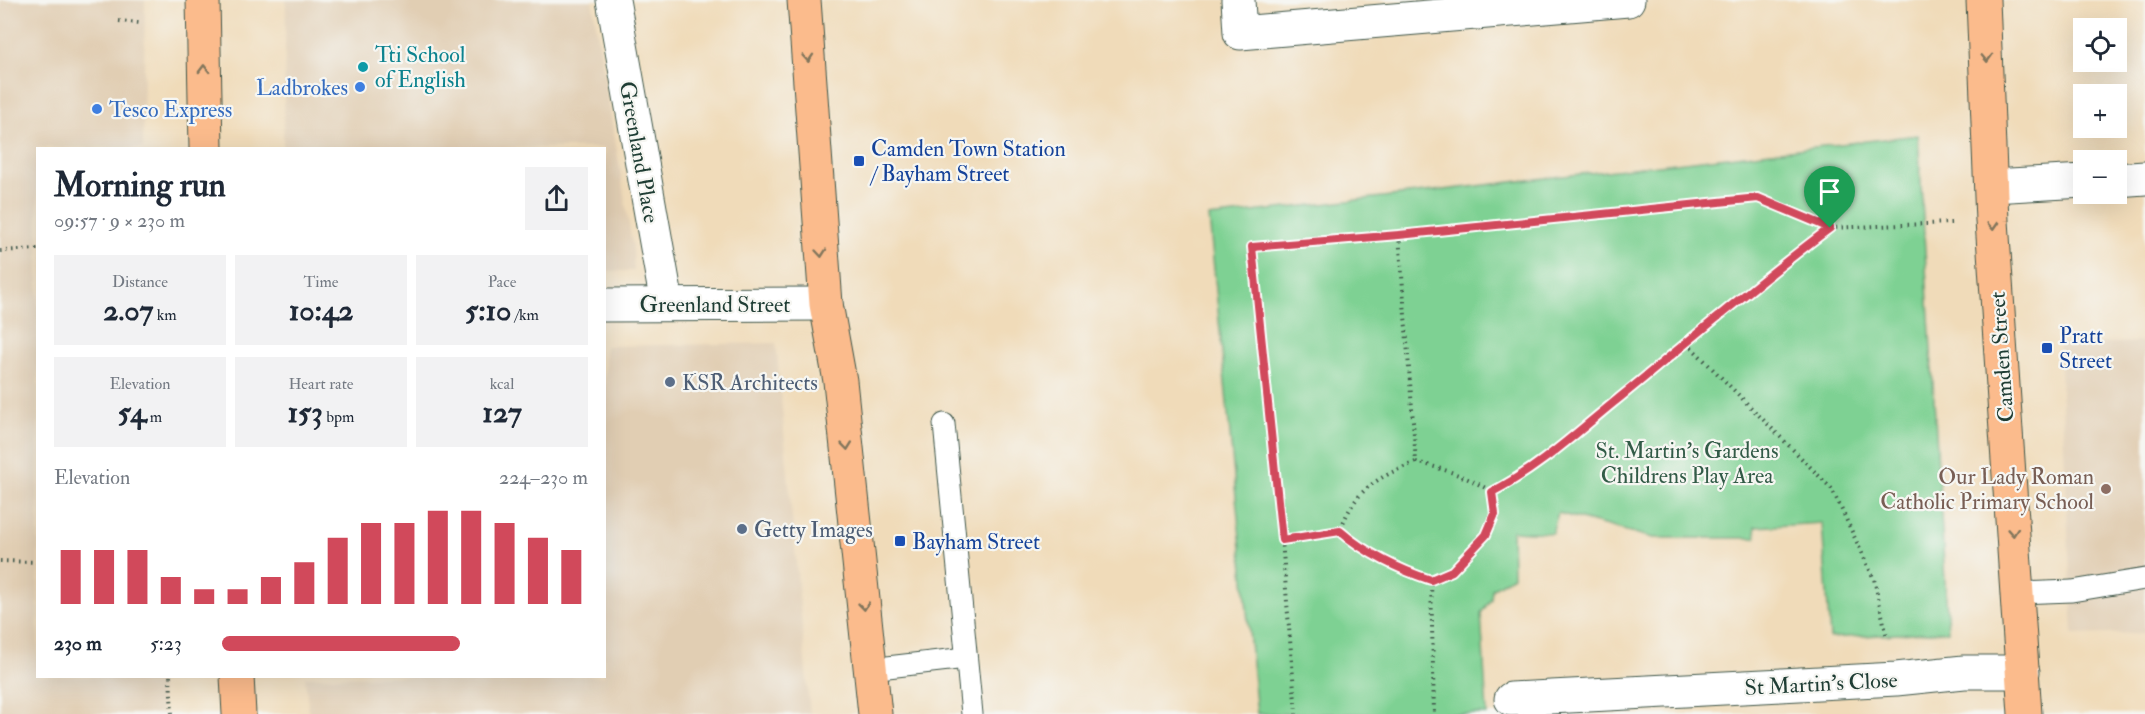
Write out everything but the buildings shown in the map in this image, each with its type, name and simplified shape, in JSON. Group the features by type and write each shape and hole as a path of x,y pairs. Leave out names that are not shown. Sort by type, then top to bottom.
{"main road":[{"path":"203,0 206,147"},
{"path":"804,0 826,304 840,381 875,714"},
{"name":"Camden Street","path":"1983,0 1992,221 2025,714"},
{"path":"237,678 239,714"}],"street":[{"name":"Greenland Place","path":"613,0 667,304"},
{"path":"1238,0 1240,33 1628,0"},
{"path":"2127,179 2145,178"},
{"path":"1992,186 2073,182"},
{"name":"Greenland Street","path":"606,305 826,304"},
{"name":"St Martin's Close","path":"1511,699 1896,679 1964,672 2023,672"}],"lane":[{"path":"944,424 972,714"},
{"path":"2017,593 2072,591 2145,579"},
{"path":"870,669 966,658"}],"path":[{"path":"119,21 140,23"},
{"path":"1296,714 1282,540 1252,247 1399,235 1758,198 1830,228 1992,221"},
{"path":"1492,492 1544,459 1687,343 1759,281 1830,228"},
{"path":"1399,235 1416,462"},
{"path":"0,251 36,249"},
{"path":"1687,343 1832,489 1874,579 1889,644"},
{"path":"1416,462 1448,469 1470,478 1492,492 1495,514 1486,535 1452,571 1431,580 1413,574 1354,544 1340,531 1348,508 1364,489 1385,474 1416,462"},
{"path":"1282,540 1340,531"},
{"path":"0,561 36,562"},
{"path":"1431,580 1434,714"},
{"path":"170,678 172,714"}],"shaded area":[{"path":"0,0 145,0 143,147 36,147 36,678 160,678 162,714 0,714"},
{"path":"286,0 592,0 633,249 634,271 606,271 606,147 283,147"},
{"name":"Our Lady Roman Catholic Primary School","path":"2145,342 2145,633 2073,635 2059,344"},
{"path":"776,343 810,714 309,714 305,678 606,678 606,346"}],"green space":[{"name":"St. Martin's Gardens Childrens Play Area","path":"1918,135 1948,631 1830,638 1822,523 1755,527 1756,538 1653,538 1558,513 1552,533 1512,531 1513,576 1492,589 1491,599 1481,613 1487,714 1257,714 1209,217"}],"place":[{"name":"Tti School of English","path":"363,67"},
{"name":"Ladbrokes","path":"360,87"},
{"name":"Tesco Express","path":"97,109"},
{"name":"Camden Town Station / Bayham Street","path":"859,161"},
{"name":"Pratt Street","path":"2047,348"},
{"name":"KSR Architects","path":"670,382"},
{"name":"Our Lady Roman Catholic Primary School","path":"2106,489"},
{"name":"Getty Images","path":"742,529"},
{"name":"Bayham Street","path":"900,541"}],"route":[{"path":"1758,198 1830,228 1759,281 1687,343 1544,459 1492,492 1495,514 1486,535 1452,571 1431,580 1413,574 1354,544 1340,531 1282,540 1252,247 1399,235 1758,198"}]}
